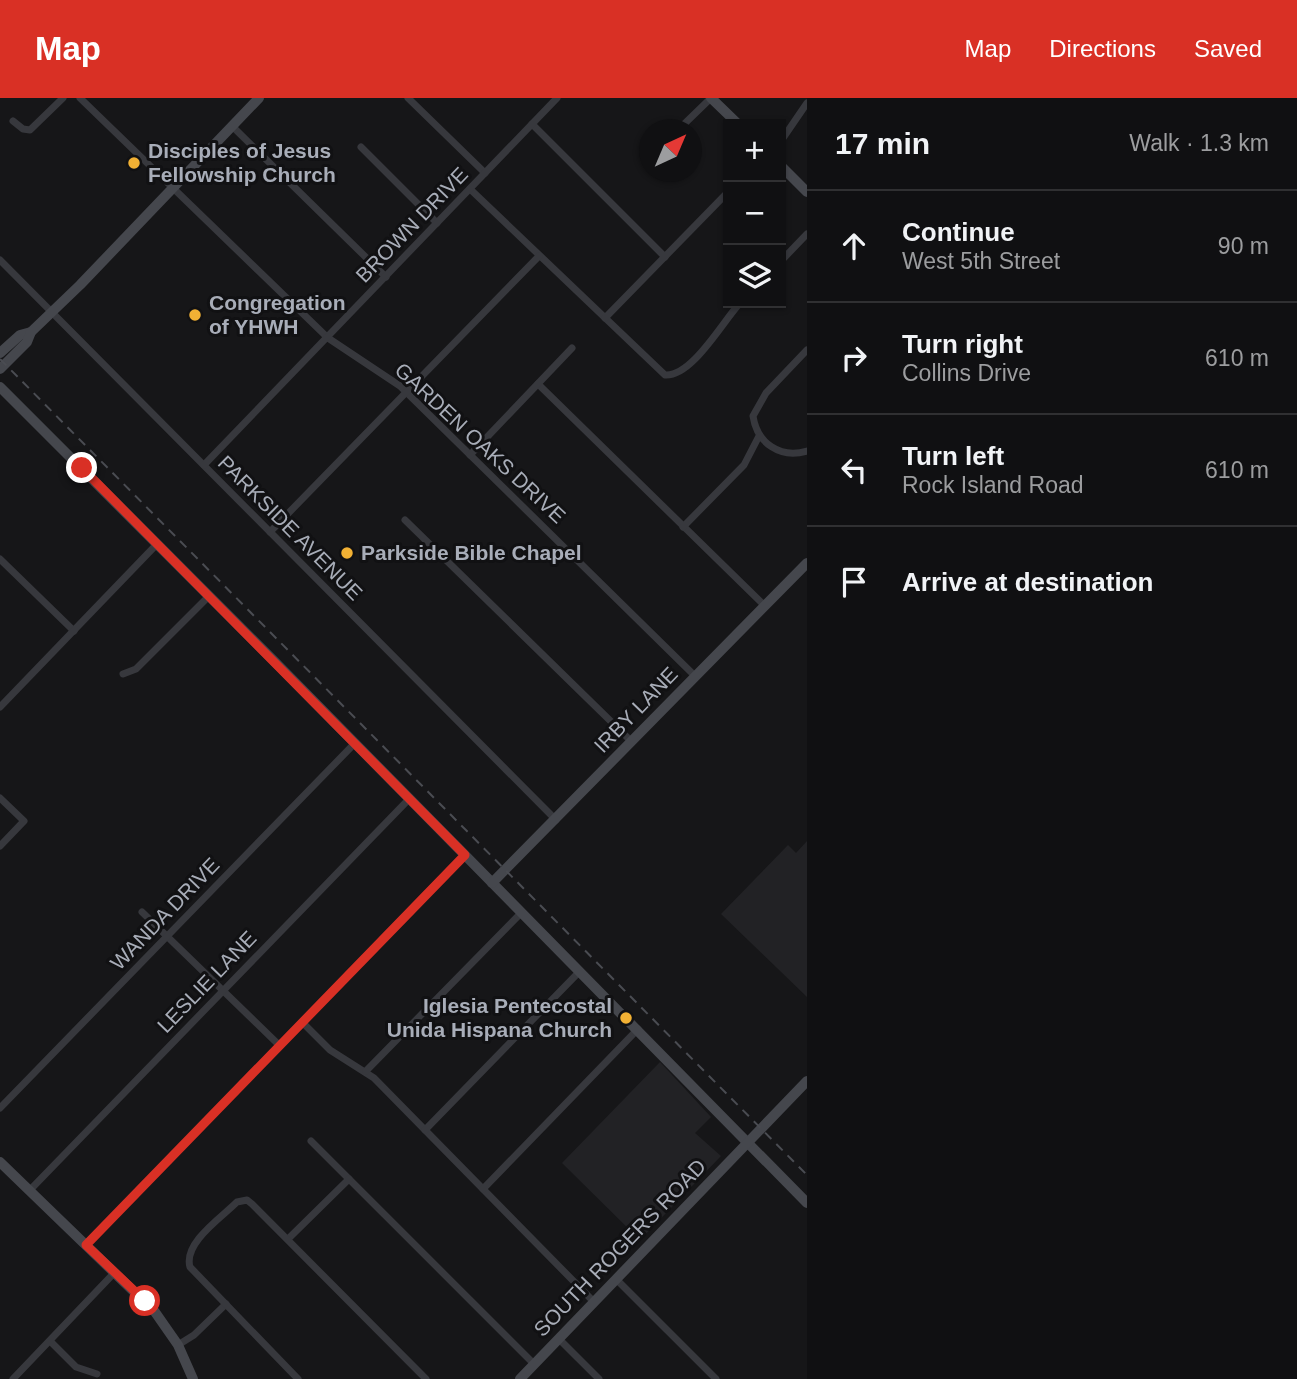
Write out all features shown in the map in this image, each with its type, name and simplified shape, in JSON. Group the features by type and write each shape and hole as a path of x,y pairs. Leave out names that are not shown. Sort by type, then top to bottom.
{"main road":[{"path":"0,353 20,335 31,332 53,313 259,98"},
{"path":"711,98 733,119"},
{"path":"786,171 807,192"},
{"path":"0,369 27,342 31,332"},
{"path":"0,387 410,798 807,1203"},
{"name":"IRBY LANE","path":"492,883 807,563"},
{"name":"SOUTH ROGERS ROAD","path":"520,1379 807,1081"},
{"path":"0,1162 155,1312 178,1345 193,1379"}],"street":[{"path":"13,121 23,130 30,130 63,98"},
{"name":"GARDEN OAKS DRIVE","path":"80,98 328,338 406,392 696,677"},
{"path":"408,98 485,173"},
{"name":"BROWN DRIVE","path":"204,465 557,98"},
{"path":"689,119 711,98"},
{"path":"786,134 807,103"},
{"path":"532,124 665,257"},
{"path":"232,126 386,277"},
{"path":"361,147 437,223"},
{"path":"470,189 662,373 670,376 701,353 736,308"},
{"path":"605,318 723,197"},
{"path":"786,256 807,234"},
{"path":"270,532 539,256"},
{"name":"PARKSIDE AVENUE","path":"0,260 555,820"},
{"path":"470,455 572,348"},
{"path":"807,350 755,408 754,427 771,447 783,452 807,451"},
{"path":"538,384 765,606"},
{"path":"683,527 744,464 759,436"},
{"path":"405,520 632,742"},
{"path":"0,708 157,544"},
{"path":"0,559 74,631"},
{"path":"123,674 136,670 209,596"},
{"name":"WANDA DRIVE","path":"0,1108 355,743"},
{"path":"0,798 24,821 0,846"},
{"name":"LESLIE LANE","path":"30,1190 410,798"},
{"path":"86,1245 465,855"},
{"path":"142,912 279,1045"},
{"path":"366,1071 522,912"},
{"path":"425,1130 580,971"},
{"path":"302,1022 330,1050 366,1071 594,1302"},
{"path":"483,1189 638,1029"},
{"path":"311,1141 534,1364"},
{"path":"288,1239 349,1179"},
{"path":"298,1379 191,1267 189,1256 194,1245 237,1202 247,1200 252,1204 426,1379"},
{"path":"13,1379 115,1272"},
{"path":"615,1279 716,1379"},
{"path":"178,1345 194,1335 226,1304"},
{"path":"559,1339 599,1379"},
{"path":"50,1341 76,1367 97,1374"}],"shaded area":[{"path":"807,841 807,997 721,914 788,845 796,853"},
{"path":"660,1062 711,1117 695,1133 721,1156 640,1240 562,1163"}],"railway":[{"path":"0,359 807,1175"}],"place":[{"name":"Disciples of Jesus Fellowship Church","path":"134,163"},
{"name":"Congregation of YHWH","path":"195,315"},
{"name":"Parkside Bible Chapel","path":"347,553"},
{"name":"Iglesia Pentecostal Unida Hispana Church","path":"626,1018"}],"route":[{"path":"82,468 465,855 86,1245 145,1301"}]}
